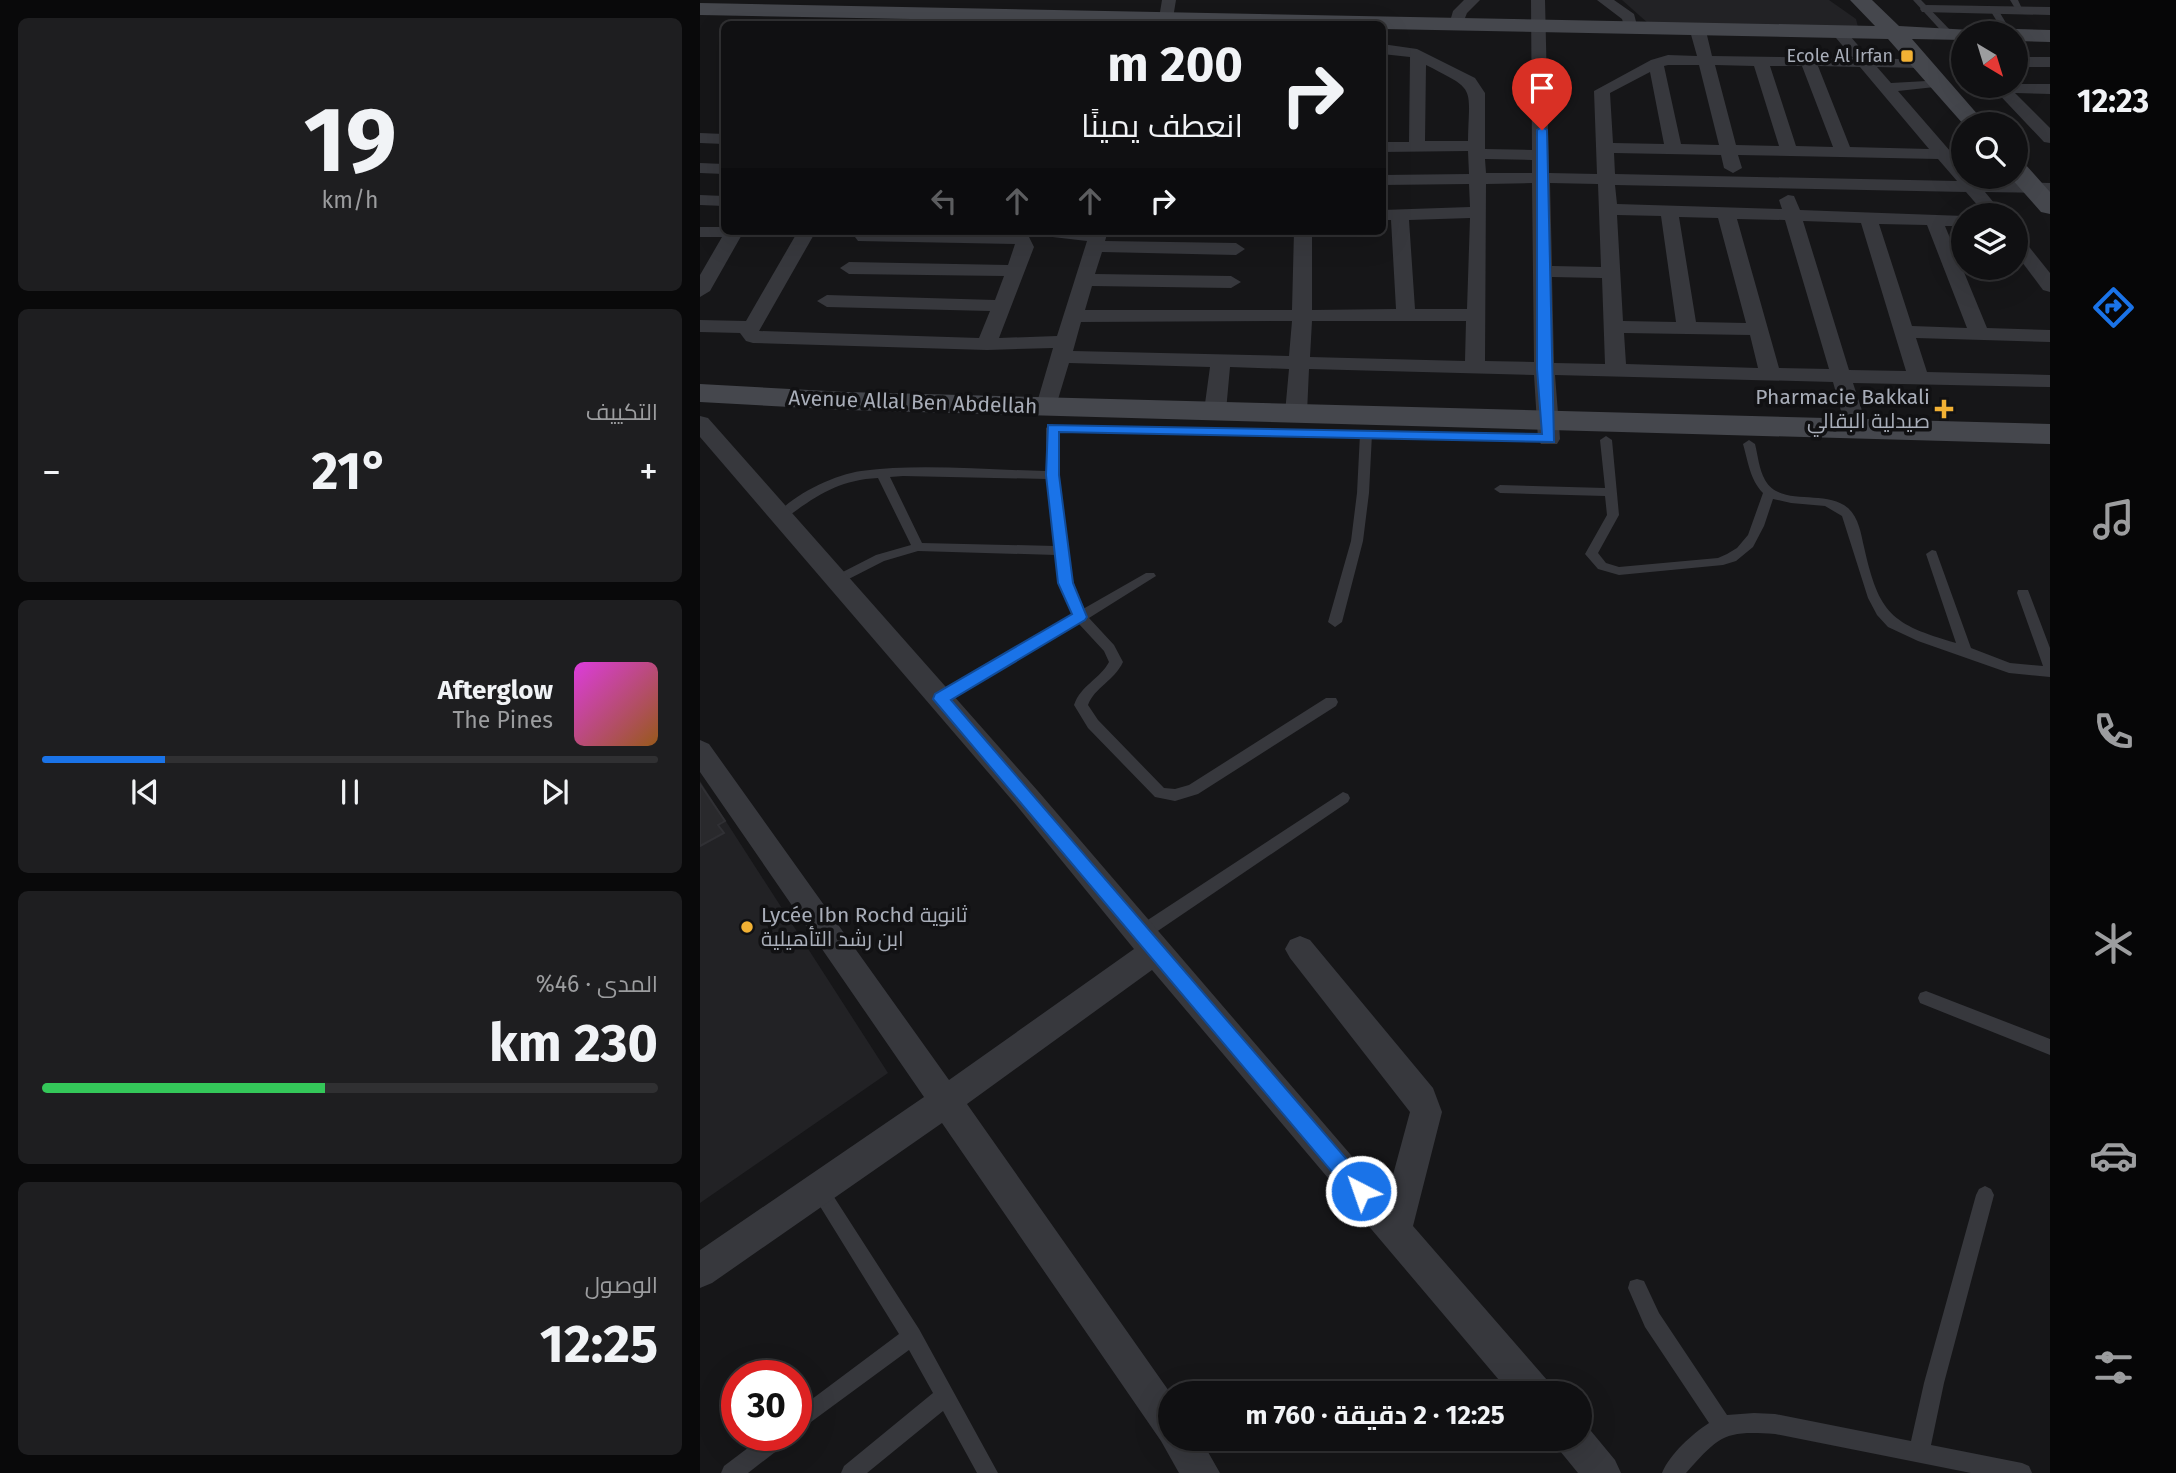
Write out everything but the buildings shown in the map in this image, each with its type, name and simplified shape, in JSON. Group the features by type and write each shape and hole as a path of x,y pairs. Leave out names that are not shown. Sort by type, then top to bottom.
{"street":[{"path":"1456,25 1460,11 1474,0"},
{"path":"1538,0 1543,178 1544,369 1548,429"},
{"path":"1604,0 1629,17 1631,29"},
{"path":"1860,0 1895,33 1964,112"},
{"path":"700,9 753,5 1167,14 1286,21"},
{"path":"1922,5 1994,10 2017,5 2050,11"},
{"path":"1386,24 1951,36"},
{"path":"1416,24 1417,147"},
{"path":"1698,31 1735,180"},
{"path":"1839,32 1951,165"},
{"path":"2028,35 2050,36"},
{"path":"1386,49 1415,53 1462,77 1475,87 1477,93 1479,212 1475,365"},
{"path":"1616,372 1602,91 1656,63 1668,60 1921,63"},
{"path":"1760,60 1789,152"},
{"path":"1808,61 1844,153"},
{"path":"2028,62 2050,62"},
{"path":"1656,63 1674,150"},
{"path":"1884,88 1938,82"},
{"path":"2028,88 2050,89"},
{"path":"2011,98 2050,138"},
{"path":"700,138 721,139"},
{"path":"1386,147 1542,155"},
{"path":"1604,148 1941,154"},
{"path":"700,168 721,169"},
{"path":"1386,180 1543,178 1951,186"},
{"path":"2033,181 2050,208"},
{"path":"1782,182 1857,429"},
{"path":"1973,189 1985,203"},
{"path":"700,200 721,201"},
{"path":"1607,209 1951,221"},
{"path":"1406,316 1391,215 1479,212"},
{"path":"1669,212 1687,328"},
{"path":"1726,213 1770,373"},
{"path":"1868,217 1918,376"},
{"path":"1934,220 1980,335"},
{"path":"700,232 721,232"},
{"path":"700,292 733,235"},
{"path":"805,235 749,334 757,338 987,344 1220,359 1475,365 1616,372 1841,374 2050,381"},
{"path":"809,339 865,235"},
{"path":"896,235 1018,239 1025,247 987,344"},
{"path":"1074,235 1097,238 1237,240 1226,317"},
{"path":"1296,413 1302,317 1303,235"},
{"path":"1049,417 1097,238"},
{"path":"2028,258 2050,286"},
{"path":"849,268 1016,271"},
{"path":"1543,271 1611,273"},
{"path":"1086,280 1231,282"},
{"path":"827,301 1002,306"},
{"path":"1074,316 1475,315"},
{"path":"700,326 752,327"},
{"path":"1615,327 1757,329"},
{"path":"1904,332 2050,336"},
{"path":"1214,411 1220,359"},
{"name":"Avenue Allal Ben Abdellah","path":"700,393 1049,417 1366,434 1548,429 1857,429 2050,434"},
{"name":"Avenue Allal Ben Abdellah","path":"700,416 1049,417 1214,411 1296,413 1548,429 1606,440 2050,454"},
{"path":"700,423 941,699 1524,1381"},
{"path":"700,751 944,1102 1044,1238 1158,1408"},
{"path":"700,1271 944,1102 1148,942"},
{"path":"1300,949 1422,1099 1426,1112 1395,1231"},
{"path":"1187,1451 1201,1473"}],"lane":[{"path":"1922,5 1951,29"},
{"path":"1994,10 2001,21"},
{"path":"1049,417 1052,475 1066,583 1080,617 1109,648 1116,662 1110,674 1085,692 1081,705 1084,712 1127,760 1160,793 1167,795 1193,790 1331,702"},
{"path":"1335,622 1361,515 1366,434"},
{"path":"1606,440 1614,515 1591,554 1602,566 1619,571 1719,562 1735,558 1745,552 1752,541 1769,492"},
{"path":"1749,444 1759,478 1769,492 1785,498 1825,501 1844,511 1851,523 1864,570 1883,614 1901,628 2009,668 2050,673"},
{"path":"782,515 830,484 882,473 1052,475"},
{"path":"882,473 918,547"},
{"path":"1500,489 1611,492"},
{"path":"837,580 880,558 918,547 1062,551"},
{"path":"1932,554 1965,651"},
{"path":"941,699 1150,576"},
{"path":"2024,593 2050,666"},
{"path":"1148,942 1343,797"},
{"path":"1926,998 2050,1047"},
{"path":"819,1188 912,1336 988,1473"},
{"path":"1919,1452 1934,1383 1985,1195"},
{"path":"1637,1288 1652,1320 1722,1425"},
{"path":"812,1411 912,1336"},
{"path":"851,1473 944,1397"},
{"path":"1672,1473 1722,1425 1742,1421 1775,1424 2022,1473"},
{"path":"731,1473 760,1451"}],"shaded area":[{"path":"1622,0 1829,0 1856,19 1858,27 1649,24"},
{"name":"Lycée Ibn Rochd ثانوية ابن رشد التأهيلية","path":"700,781 888,1073 700,1203"}],"place":[{"name":"Ecole Al Irfan","path":"1907,56"},
{"name":"Pharmacie Bakkali صيدلية البقالي","path":"1944,409"},
{"name":"Lycée Ibn Rochd ثانوية ابن رشد التأهيلية","path":"747,927"}],"route":[{"path":"1361,1191 941,699 1080,617 1066,583 1052,475 1052,428 1549,439 1544,369 1542,130"}]}
